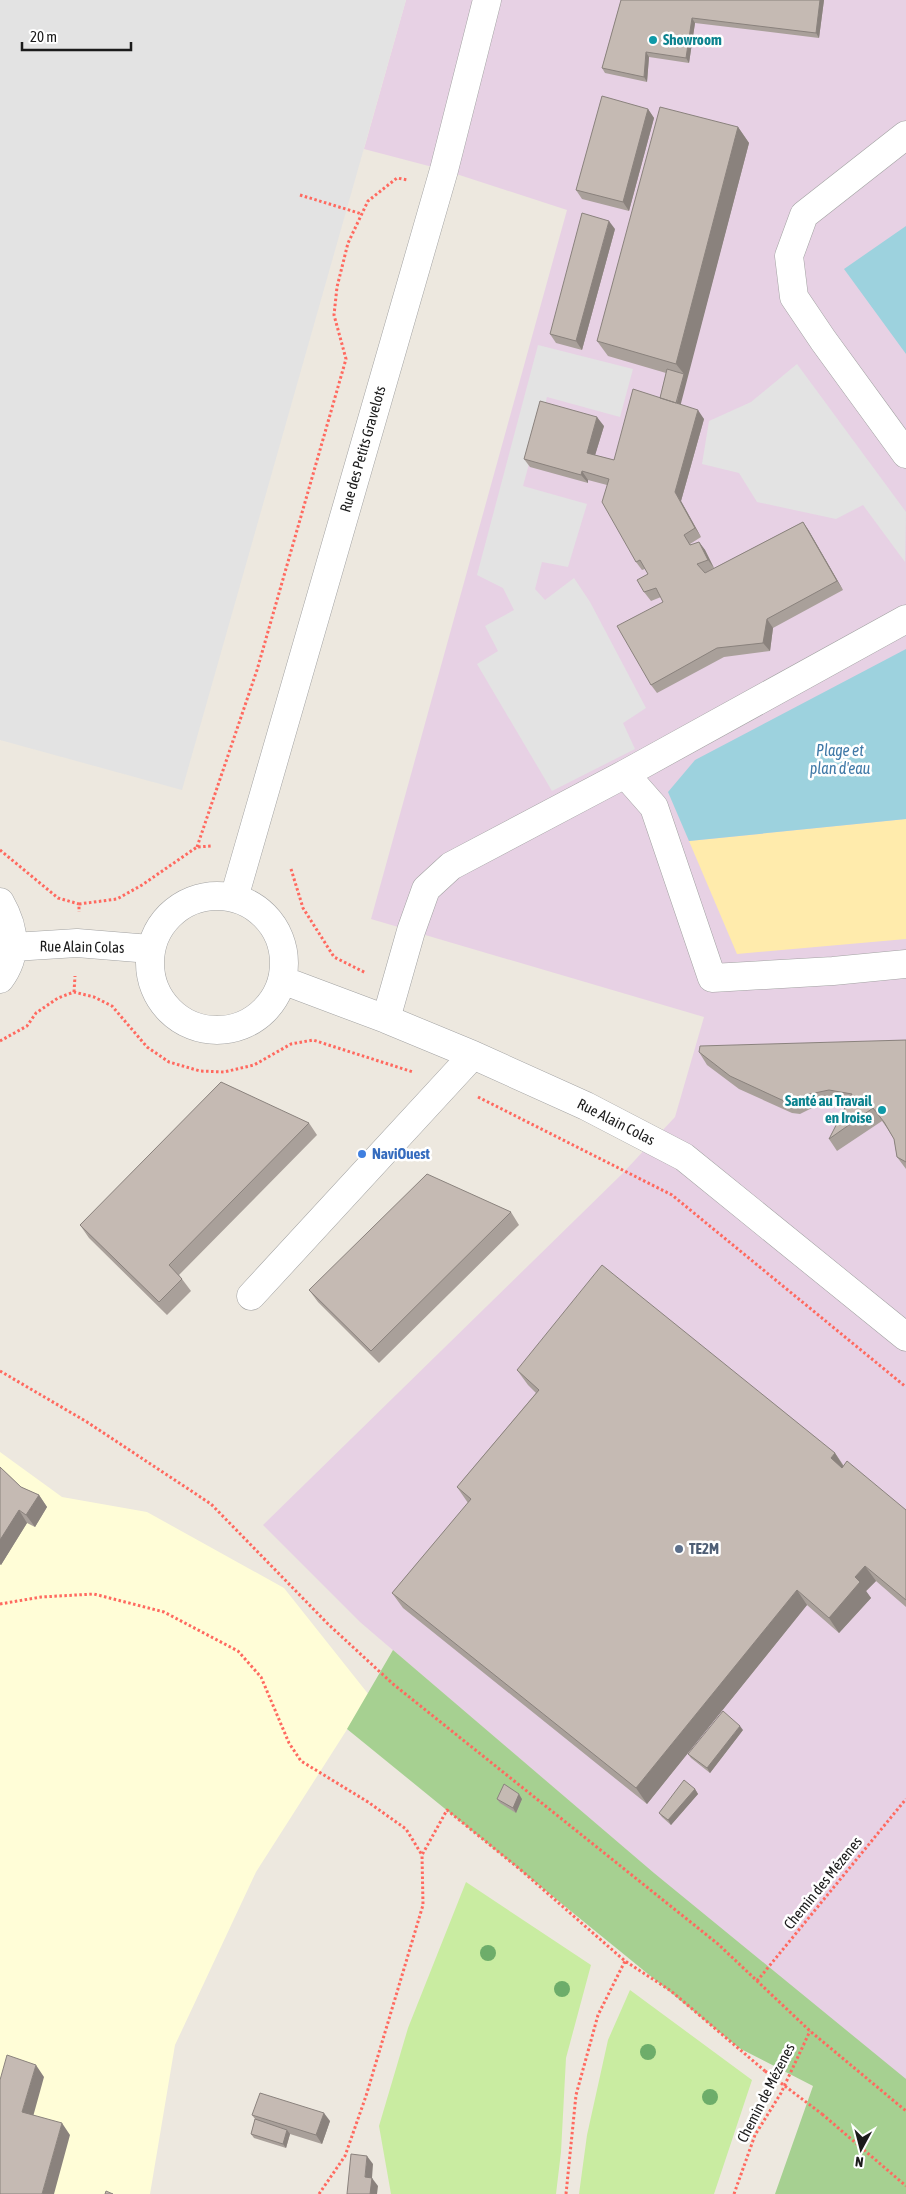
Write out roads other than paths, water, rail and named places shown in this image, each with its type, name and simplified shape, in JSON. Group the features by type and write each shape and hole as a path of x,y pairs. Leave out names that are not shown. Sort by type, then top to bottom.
{"street":[{"name":"Rue des Petits Gravelots","path":"234,898 439,187 487,0"},
{"path":"906,135 804,215 789,256 794,296 823,340 906,454"},
{"path":"386,1018 411,931 426,889 451,866 625,774 906,618"},
{"path":"625,774 654,807 712,978 906,964"},
{"path":"212,896 234,898 253,905 269,920 280,938 284,958 282,980 273,1000 257,1017 236,1028 213,1030 190,1025 171,1012 157,994 150,972 150,949 158,928 172,912 191,900 212,896"},
{"path":"0,902 11,921 13,947 7,970 0,979"},
{"name":"Rue Alain Colas","path":"13,947 77,944 150,949"},
{"name":"Rue Alain Colas","path":"282,980 386,1018 473,1055 586,1106 684,1157 906,1337"},
{"path":"251,1296 473,1055"}],"water":[{"path":"906,226 906,354 844,269"},
{"name":"Plage et plan d'eau","path":"906,649 906,819 689,841 668,792 695,760"}],"place":[{"name":"Showroom","path":"653,40"},
{"name":"Santé au Travail en Iroise","path":"882,1110"},
{"name":"NaviOuest","path":"362,1154"},
{"name":"TE2M","path":"679,1549"}]}
